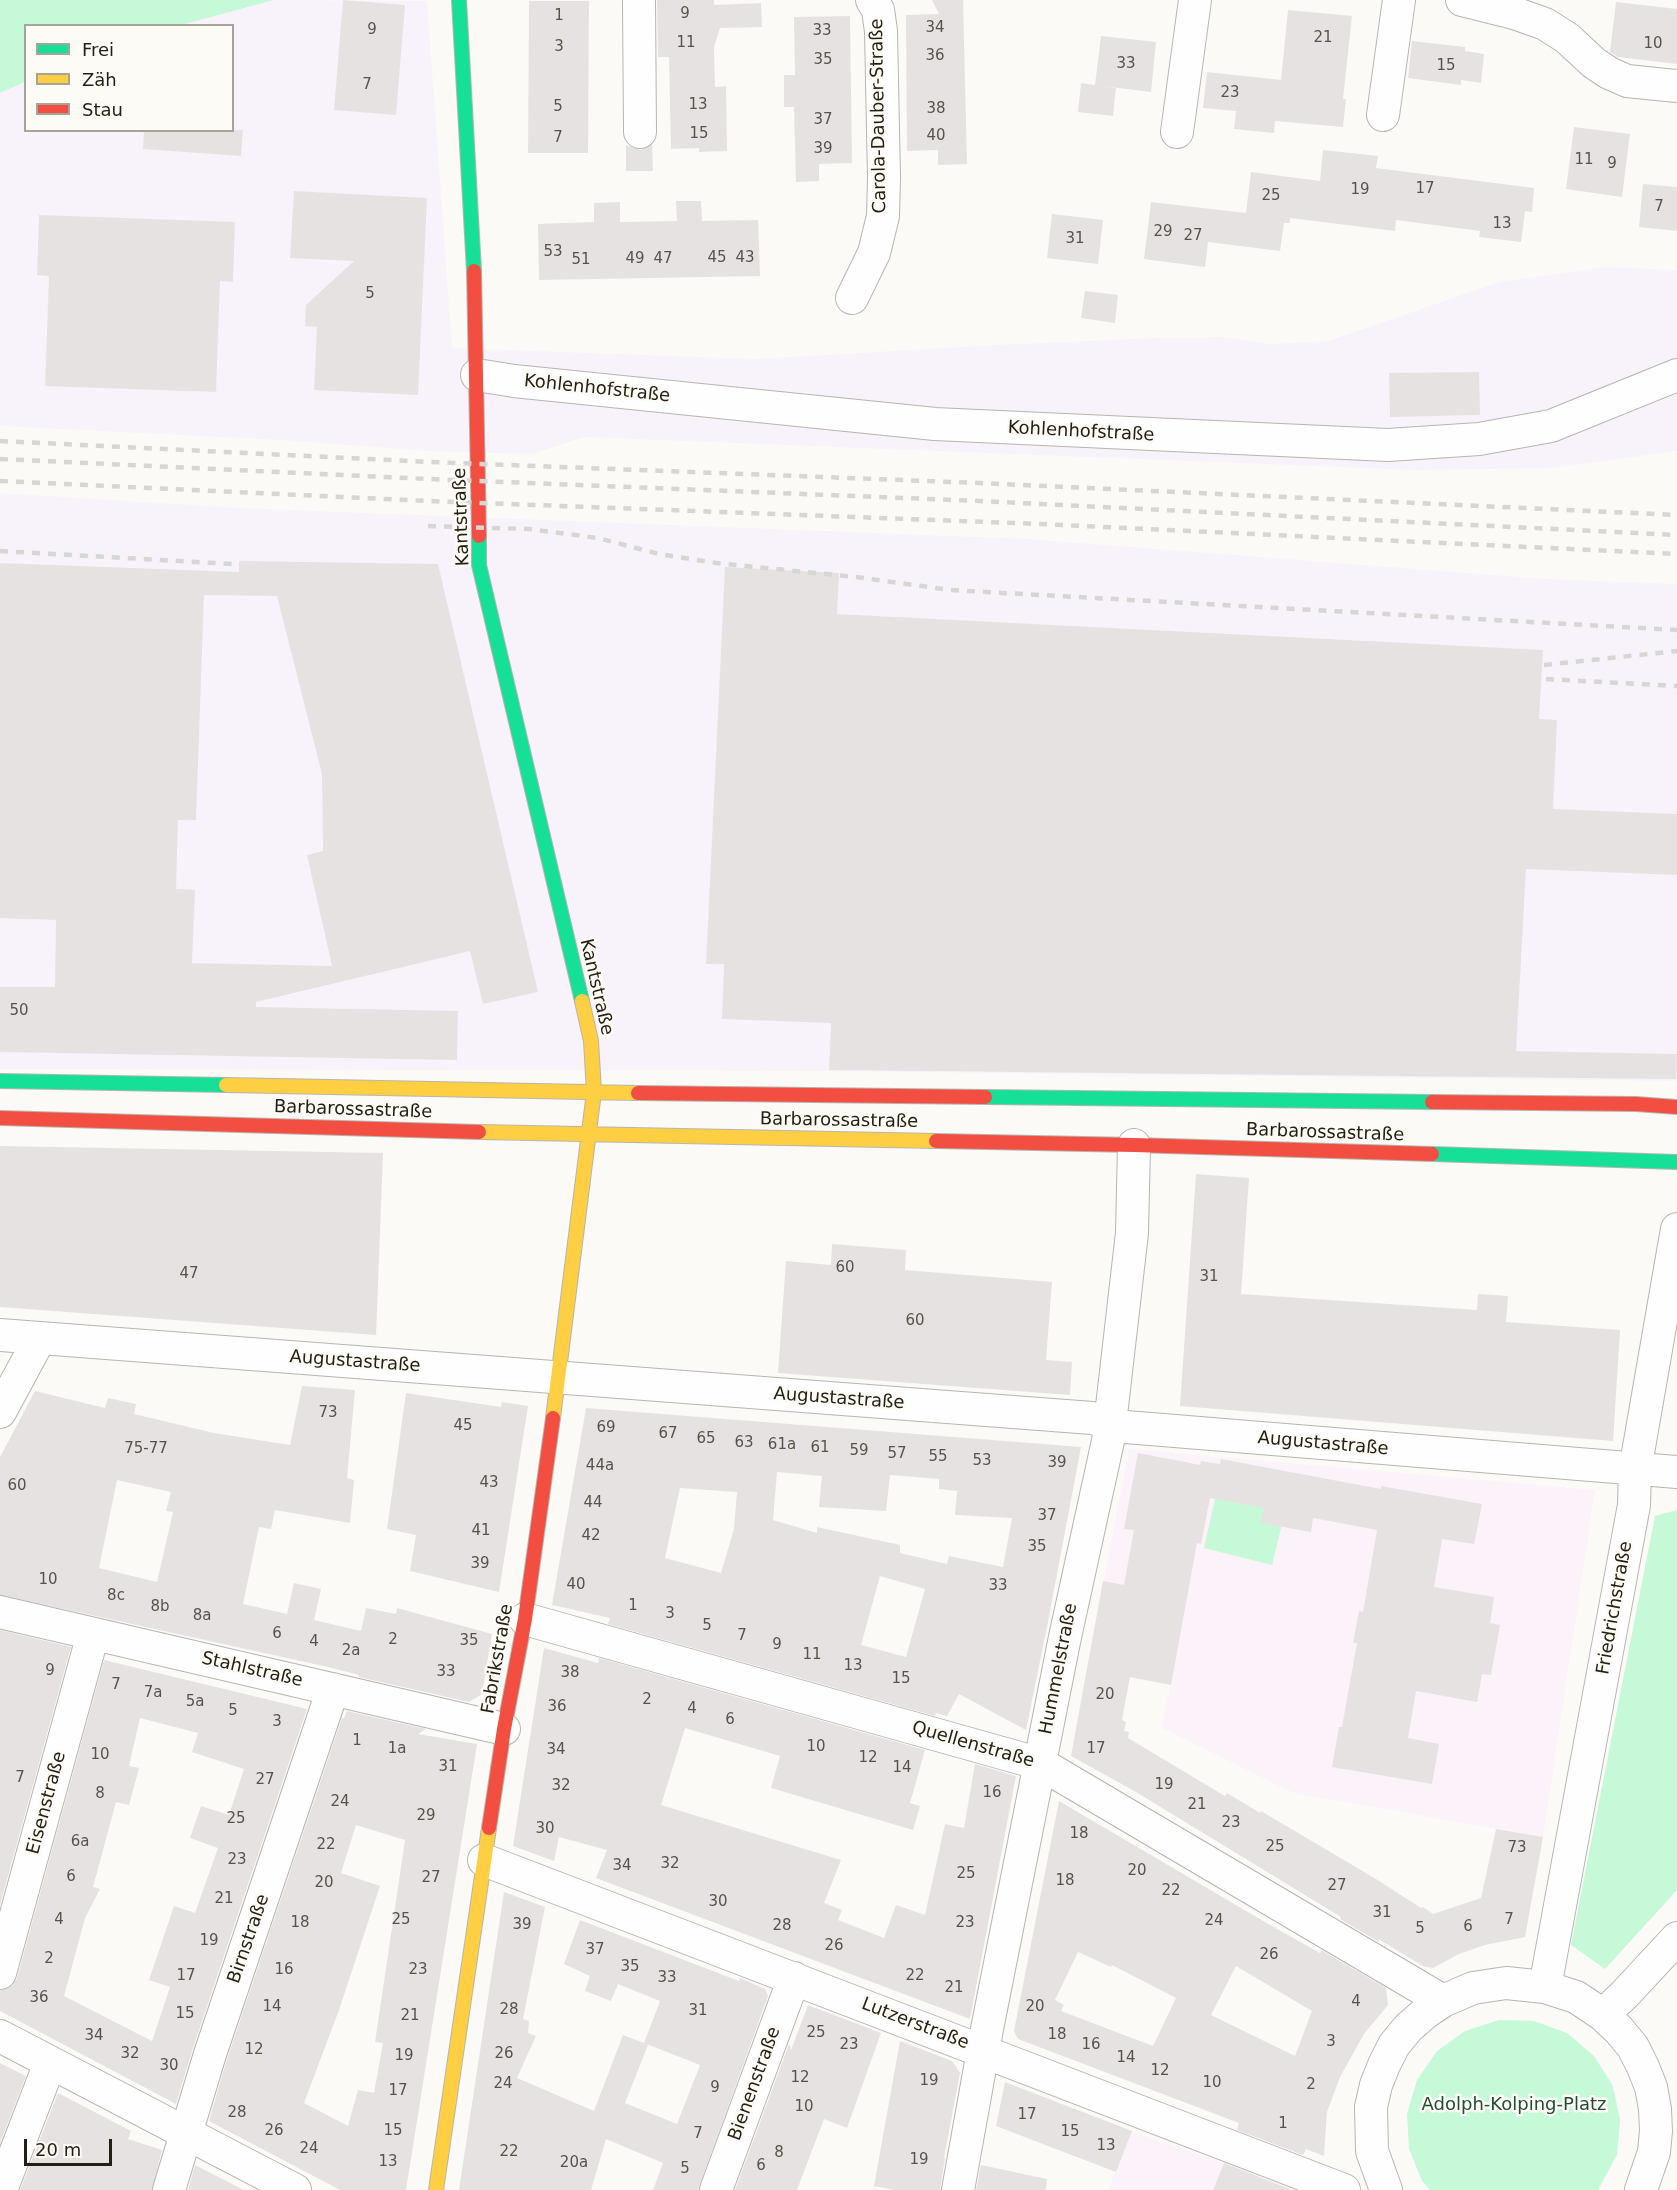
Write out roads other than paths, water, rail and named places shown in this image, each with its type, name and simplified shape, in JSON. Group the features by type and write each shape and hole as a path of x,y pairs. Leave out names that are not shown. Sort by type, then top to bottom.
{"main road":[{"name":"Kantstraße","path":"459,0 470,168 477,375 479,565 591,1041 594,1092 590,1134"},
{"name":"Barbarossastraße","path":"0,1081 594,1092 1636,1104 1677,1107"},
{"name":"Barbarossastraße","path":"0,1118 590,1134 1134,1145 1677,1162"},
{"name":"Fabrikstraße","path":"436,2190 504,1729 525,1619 590,1134"}],"street":[{"path":"639,0 640,132"},
{"name":"Carola-Dauber-Straße","path":"852,298 874,254 883,216 881,31 878,10 872,0"},
{"path":"1177,132 1195,0"},
{"path":"1383,115 1399,0"},
{"path":"1462,0 1514,13 1545,24 1567,38 1594,63 1627,81 1677,86"},
{"name":"Kohlenhofstraße","path":"477,375 514,381 935,424 1388,445 1479,440 1551,426 1677,375"},
{"name":"Hummelstraße","path":"958,2190 983,2050 1110,1423 1132,1233 1134,1145"},
{"name":"Friedrichstraße","path":"1545,1987 1634,1505 1635,1470 1677,1229"},
{"name":"Augustastraße","path":"0,1335 1092,1418 1126,1427 1677,1472"},
{"path":"0,1412 40,1338"},
{"name":"Stahlstraße","path":"0,1612 504,1729"},
{"name":"Quellenstraße","path":"525,1619 1041,1764 1443,2001"},
{"name":"Eisenstraße","path":"0,1973 93,1634"},
{"name":"Birnstraße","path":"169,2190 188,2134 210,2054 333,1689"},
{"name":"Lutzerstraße","path":"484,1860 1344,2190"},
{"path":"1603,2015 1677,1938"},
{"name":"Bienenstraße","path":"716,2190 794,1978"},
{"path":"1386,2190 1372,2151 1371,2107 1376,2085 1394,2045 1408,2028 1443,2001 1473,1988 1526,1983 1576,1997 1603,2015 1633,2047 1651,2087 1655,2109 1654,2152 1641,2190"},
{"path":"0,2036 295,2190"},
{"path":"1,2190 50,2063"}],"railway":[{"path":"0,441 430,462 979,483 1677,515"},
{"path":"0,459 979,501 1677,535"},
{"path":"0,481 429,501 1040,524 1677,554"},
{"path":"428,526 529,529 598,538 659,554 716,563 856,577 950,590 1677,630"},
{"path":"0,551 232,564"},
{"path":"1544,665 1677,651"},
{"path":"1546,679 1677,686"}],"park label":[{"name":"Adolph-Kolping-Platz","path":"1514,2105"}]}
